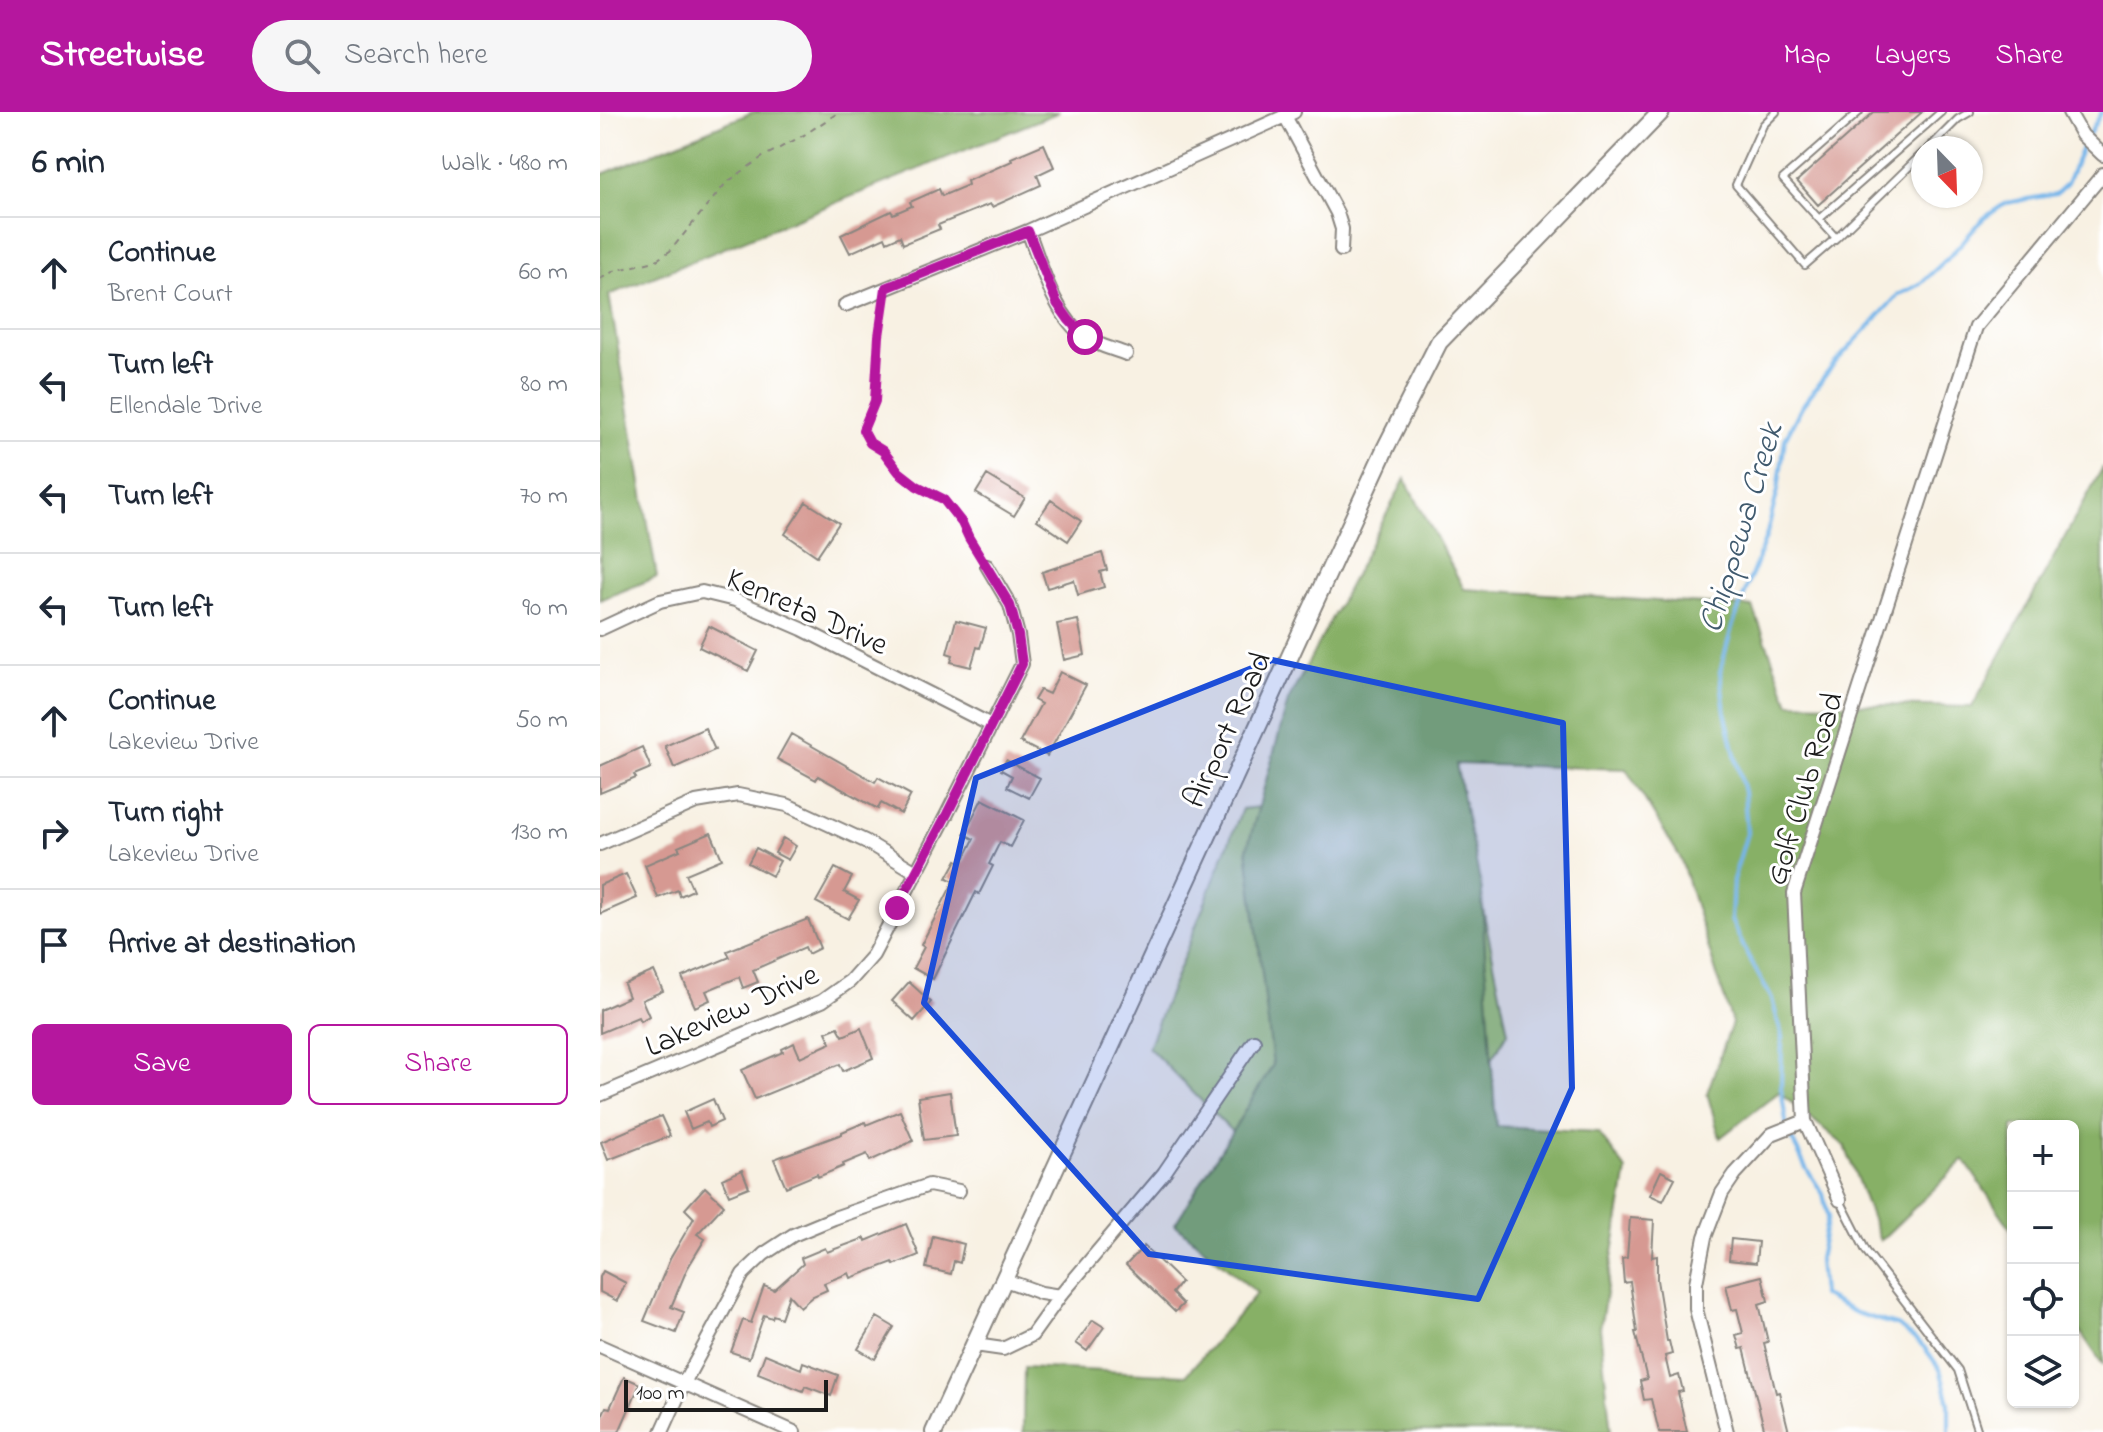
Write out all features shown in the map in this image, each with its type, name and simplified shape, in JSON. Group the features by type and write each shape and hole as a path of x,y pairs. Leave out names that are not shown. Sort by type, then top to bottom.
{"main road":[{"name":"Airport Road","path":"934,1432 1386,447 1439,342 1661,112"}],"street":[{"path":"2069,112 2082,135 2101,153"},
{"path":"845,305 1028,231 1290,114 1337,213 1342,229 1341,250"},
{"name":"Golf Club Road","path":"1840,1200 1799,1123 1794,893 1976,327 2103,174"},
{"path":"1028,231 1057,303 1069,320 1085,337 1126,354"},
{"name":"Lakeview Drive","path":"600,1095 822,1001 850,981 873,955 1022,664 1010,605 987,566"},
{"name":"Kenreta Drive","path":"600,629 660,601 702,592 735,600 802,629 991,725"},
{"path":"600,844 696,802 738,795 787,805 865,841 916,872"},
{"path":"975,1345 1003,1349 1032,1335 1060,1296 1164,1173 1254,1041"},
{"path":"1727,1432 1696,1309 1699,1260 1722,1193 1735,1174 1772,1134 1799,1123"},
{"path":"662,1432 684,1383 743,1274 764,1254 793,1235 820,1223 929,1185 959,1191"},
{"path":"1005,1280 1041,1293 1060,1296"},
{"path":"600,1346 794,1432"}],"lane":[{"path":"1776,112 1763,125 1736,185 1805,265 1911,165"},
{"path":"1836,238 1783,179 1859,112"},
{"path":"1819,219 1941,112"},
{"path":"1953,112 1958,119"},
{"path":"1941,136 1970,112"},
{"name":"Golf Club Road","path":"1840,1200 1866,1251 1958,1370 1978,1432"}],"path":[{"path":"600,279 614,271 655,261 670,251 726,183 761,158 839,112"},
{"path":"886,288 875,401 863,430 870,443 883,451 899,472 917,486 943,499 962,523 987,566"}],"highlighted area":[{"path":"1272,660 1563,723 1572,1088 1478,1299 1149,1254 924,1003 976,778"}],"green space":[{"path":"753,112 1059,112 609,295 657,577 600,600 600,175"},
{"path":"2103,467 2103,1365 2079,1330 2079,1120 2007,1120 2007,1223 1964,1160 1880,1241 1845,1146 1779,1092 1720,1138 1707,1093 1732,1023 1680,857 1626,769 1456,764 1482,891 1496,1126 1598,1132 1627,1171 1600,1328 1611,1432 1249,1432 1245,1429 1236,1432 1023,1432 1024,1367 1186,1375 1257,1293 1175,1224 1273,1065 1247,849 1288,701 1405,479 1464,589 1753,607 1789,703 1972,707"},
{"path":"1458,785 1508,1032 1444,1142 1251,1151 1148,1047 1242,809"}],"building":[{"path":"1874,112 1922,112 1818,205 1797,181"},
{"path":"1044,144 1054,167 1037,175 1041,185 992,207 990,204 938,225 940,229 903,244 900,236 887,242 885,237 850,253 841,235 891,211 893,214 912,206 910,202 939,189 942,196 968,185 967,181"},
{"path":"987,475 1025,498 1014,516 976,493"},
{"path":"1051,500 1081,521 1068,541 1037,520"},
{"path":"806,502 839,523 817,556 785,534"},
{"path":"1102,553 1107,570 1100,572 1104,587 1078,595 1074,580 1047,588 1042,572"},
{"path":"956,620 986,628 971,667 951,662 953,655 947,653"},
{"path":"1078,620 1085,655 1064,660 1057,624"},
{"path":"709,626 758,651 748,671 699,647"},
{"path":"1060,672 1086,685 1047,756 1020,742 1041,704 1034,700 1040,690 1049,694"},
{"path":"705,728 715,750 674,768 665,746"},
{"path":"791,734 875,782 878,777 911,795 901,814 881,803 878,809 818,776 816,780 777,759"},
{"path":"642,747 651,768 600,793 600,766"},
{"path":"1006,760 1040,778 1029,798 1007,787 1012,776 1001,770"},
{"path":"982,799 1024,820 1010,847 1000,842 989,864 993,866 979,894 976,892 933,979 913,968 924,947 921,945 954,881 947,878 957,860 962,863 974,839 964,834"},
{"path":"711,833 722,859 686,874 693,890 680,896 678,890 658,898 645,865"},
{"path":"783,838 796,846 788,860 775,853"},
{"path":"756,848 780,861 772,876 748,863"},
{"path":"835,868 852,877 844,892 859,900 848,919 816,902"},
{"path":"626,874 637,898 600,914 600,885"},
{"path":"808,919 820,948 808,954 805,947 753,970 758,982 743,988 739,977 706,991 710,1000 695,1007 682,977 730,957 727,951"},
{"path":"654,971 663,991 642,1000 649,1016 640,1021 638,1017 600,1033 600,1010 629,997 624,984"},
{"path":"909,982 931,1002 914,1021 892,1001"},
{"path":"838,1027 843,1036 861,1028 873,1058 843,1071 840,1064 755,1099 742,1070 783,1052 782,1049 794,1043 800,1057 831,1043 826,1032"},
{"path":"950,1092 956,1136 924,1140 918,1097"},
{"path":"713,1099 722,1121 709,1127 707,1122 691,1129 684,1112"},
{"path":"900,1111 913,1141 870,1161 867,1154 818,1177 817,1174 786,1187 774,1159"},
{"path":"661,1116 670,1136 608,1160 601,1142"},
{"path":"742,1170 749,1187 729,1195 722,1179"},
{"path":"1661,1171 1675,1178 1663,1201 1650,1195"},
{"path":"705,1187 724,1205 697,1234 705,1239 687,1269 671,1307 684,1312 676,1333 644,1321 670,1259 694,1218 685,1209"},
{"path":"1630,1218 1654,1220 1652,1257 1657,1256 1657,1280 1672,1354 1665,1356 1670,1378 1679,1375 1683,1391 1678,1392 1687,1432 1659,1432 1651,1399 1644,1400 1640,1381 1647,1379 1635,1332 1630,1282 1624,1283 1622,1259 1627,1258"},
{"path":"906,1224 919,1255 851,1278 849,1273 824,1283 827,1290 800,1307 789,1295 781,1318 764,1315 749,1358 731,1352 743,1320 751,1323 764,1286 774,1290 803,1264 801,1258 825,1248 827,1252 865,1238 866,1241"},
{"path":"933,1236 964,1244 960,1263 954,1261 951,1274 926,1268"},
{"path":"1731,1239 1758,1242 1756,1263 1729,1260"},
{"path":"1144,1246 1181,1282 1172,1293 1183,1304 1175,1312 1126,1265"},
{"path":"603,1271 626,1283 617,1301 600,1292"},
{"path":"1762,1276 1768,1301 1759,1304 1768,1342 1764,1343 1789,1432 1765,1432 1744,1348 1740,1349 1736,1335 1743,1333 1737,1309 1732,1310 1726,1285"},
{"path":"877,1317 894,1327 875,1359 858,1349"},
{"path":"1093,1320 1104,1327 1087,1351 1076,1343"},
{"path":"765,1354 801,1369 803,1362 838,1375 831,1396 805,1386 803,1391 758,1373"},
{"path":"624,1377 640,1384 619,1432 600,1432 600,1420 606,1407 610,1408"}],"waterway":[{"name":"Chippewa Creek","path":"1949,1432 1949,1403 1940,1369 1924,1347 1899,1326 1856,1313 1822,1295 1819,1259 1828,1216 1823,1194 1787,1129 1781,1088 1782,1037 1772,999 1731,920 1733,880 1747,833 1744,792 1725,712 1720,672 1732,627 1766,537 1778,490 1785,439 1802,406 1834,364 1898,295 1920,284 1984,218 2006,203 2056,194 2067,183 2084,143 2102,112"}],"route":[{"path":"897,908 1022,664 1010,605 962,523 943,499 917,486 899,472 883,451 870,443 863,430 875,401 886,288 1028,231 1057,303 1085,337"}]}
